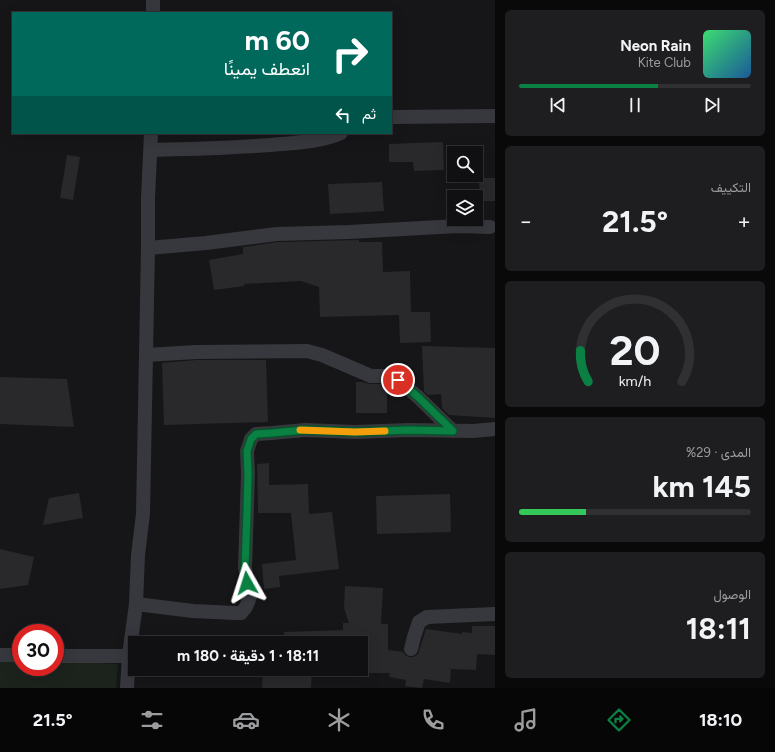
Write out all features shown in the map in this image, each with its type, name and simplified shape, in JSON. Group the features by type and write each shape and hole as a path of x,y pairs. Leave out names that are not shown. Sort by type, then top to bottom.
{"street":[{"path":"153,0 153,12"},
{"path":"392,117 495,116"},
{"path":"132,636 136,604 138,555 143,514 148,198 151,134"},
{"path":"151,150 225,148 298,143 338,134"},
{"path":"148,248 206,243 277,234 458,226 490,227"},
{"path":"146,355 196,352 307,351 322,355 372,376 392,376 417,396 453,431"},
{"path":"136,604 193,611 235,613 241,613 246,607 250,597 245,568 248,474 247,451 251,439 256,434 305,430 355,432 409,430 473,432 495,429"},
{"path":"411,649 419,622 427,617 495,614"},
{"path":"0,655 12,656"},
{"path":"64,656 128,656"},
{"path":"127,688 128,672"}],"shaded area":[{"path":"0,660 12,661 12,676 64,676 64,661 118,664 116,688 0,688"}],"building":[{"path":"443,142 444,170 414,171 413,162 389,162 389,144"},
{"path":"67,155 80,157 73,200 60,198"},
{"path":"483,178 495,178 495,201 483,201 483,190 480,190 479,182 483,182"},
{"path":"382,182 384,211 330,214 328,184"},
{"path":"359,240 359,242 382,242 383,272 410,271 411,312 430,312 431,342 400,343 399,315 320,317 319,287 301,281 244,284 244,286 214,290 209,260 243,254 243,247 278,242"},
{"path":"422,346 495,348 495,418 449,415 442,408 441,394 428,395 424,391"},
{"path":"196,360 266,360 268,422 164,425 162,363"},
{"path":"0,377 67,379 74,427 0,424"},
{"path":"356,382 387,384 387,413 356,413"},
{"path":"269,463 269,485 308,484 309,514 332,512 339,569 279,576 280,587 264,589 262,564 296,560 291,513 258,513 257,464"},
{"path":"79,493 83,518 43,525 49,498"},
{"path":"450,494 451,532 377,534 376,496"},
{"path":"0,549 34,557 28,585 0,589"},
{"path":"345,586 383,588 381,624 388,624 388,650 403,652 409,657 413,657 418,654 426,629 462,634 462,632 472,633 472,626 495,626 495,655 477,654 476,670 451,669 450,683 424,679 422,688 405,686 406,680 389,677 390,673 368,673 368,636 284,636 284,632 343,630 343,623 349,623 344,608"},
{"path":"263,676 312,676 311,688 262,688"}],"slow traffic":[{"path":"300,430 355,432 385,431"}],"route":[{"path":"247,583 245,568 248,474 247,451 251,439 256,434 305,430 355,432 409,430 453,431 398,380"}]}
